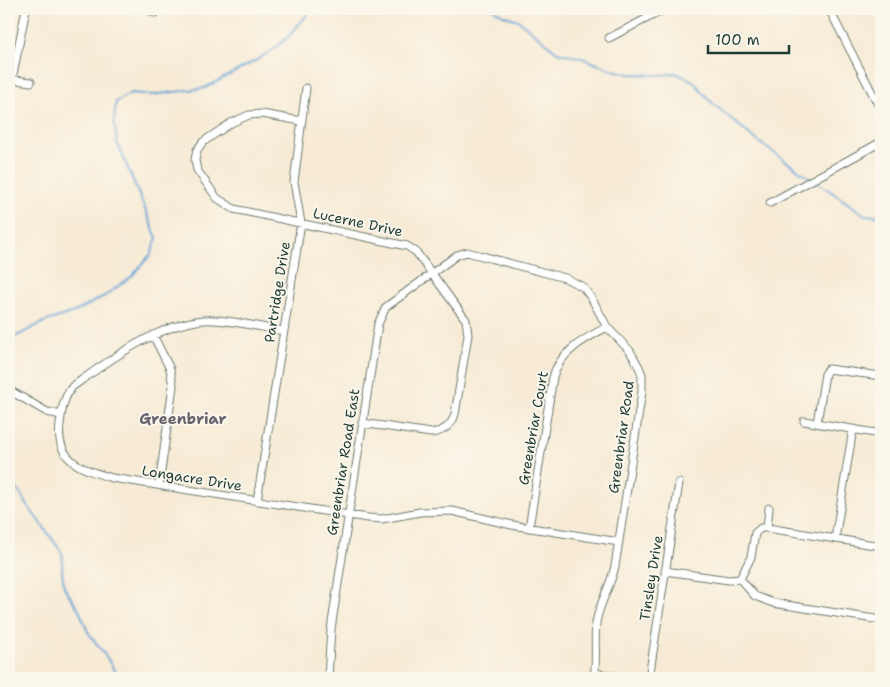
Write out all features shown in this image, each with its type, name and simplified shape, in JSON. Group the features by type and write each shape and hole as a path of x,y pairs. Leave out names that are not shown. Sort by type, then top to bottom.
{"street":[{"path":"26,9 11,79 31,82"},
{"path":"147,9 155,13"},
{"path":"609,38 665,9"},
{"path":"829,9 879,100 881,110"},
{"name":"Partridge Drive","path":"257,501 301,223 294,182 306,88"},
{"name":"Lucerne Drive","path":"301,121 262,114 240,118 203,142 197,150 195,160 198,170 217,198 234,209 408,246 416,252 461,313 467,325 468,335 454,419 446,428 437,433 431,433 362,423"},
{"path":"770,203 881,142"},
{"name":"Greenbriar Road","path":"431,274 457,255 468,252 565,278 583,287 592,299 607,327 630,351 642,375 642,392 612,582 599,610 596,624 594,676"},
{"name":"Greenbriar Road East","path":"328,678 331,629 378,324 386,307 431,274"},
{"name":"Longacre Drive","path":"284,331 204,320 153,334 72,388 64,398 58,433 60,443 67,457 72,462 112,478 347,516 376,519 441,510 530,528 619,542"},
{"name":"Greenbriar Court","path":"530,528 553,377 557,364 579,344 607,327"},
{"path":"153,334 170,369 173,386 159,485"},
{"path":"817,423 826,371 831,368 881,376"},
{"path":"9,390 47,412 61,415"},
{"path":"804,421 881,434"},
{"path":"835,539 853,429"},
{"name":"Tinsley Drive","path":"648,678 679,483"},
{"path":"767,528 769,508"},
{"path":"740,579 751,557 755,534 761,528 881,546"},
{"path":"665,571 729,580 740,579"},
{"path":"740,579 755,596 773,603 881,620"},
{"path":"594,676 624,678"}],"waterway":[{"path":"9,340 44,322 77,311 106,295 132,276 151,254 157,238 117,142 114,121 116,102 131,93 152,95 205,88 271,51 288,37 310,9"},
{"path":"493,9 518,20 557,52 582,58 628,74 661,75 676,73 693,81 711,102 760,143 810,178"},
{"path":"814,180 865,215 881,216"},
{"path":"9,476 30,509 61,551 64,587 79,610 88,632 119,678"}],"district":[{"name":"Greenbriar","path":"183,419"}]}
